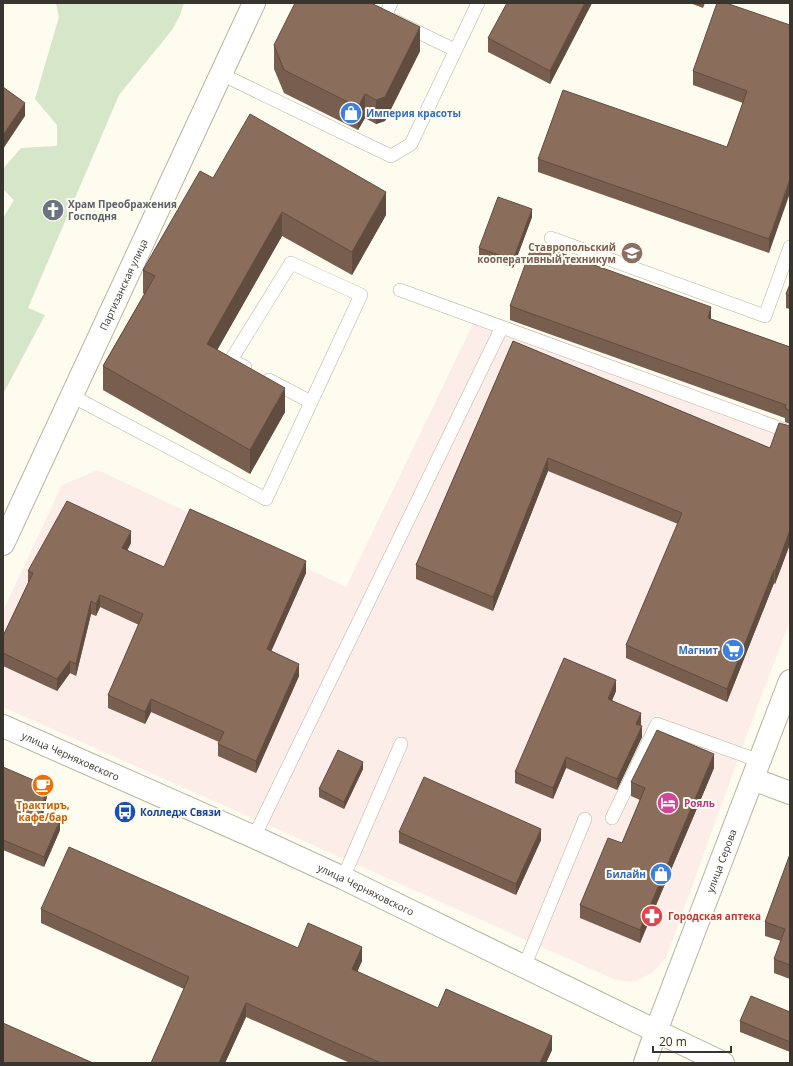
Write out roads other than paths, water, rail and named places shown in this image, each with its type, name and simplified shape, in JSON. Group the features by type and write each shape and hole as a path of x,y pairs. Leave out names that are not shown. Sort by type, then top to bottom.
{"main road":[{"name":"Партизанская улица","path":"3,544 254,3"},
{"name":"улица Серова","path":"645,1063 790,681"},
{"name":"улица Черняховского","path":"3,726 343,878 723,1063"},
{"path":"756,770 790,793"}],"lane":[{"path":"392,3 385,16 455,50"},
{"path":"221,74 391,156 411,144 478,3"},
{"path":"551,238 765,316 790,247"},
{"path":"72,396 266,500 361,295 291,263 231,360 311,402"},
{"path":"400,290 790,432"},
{"path":"254,837 502,328"},
{"path":"612,818 657,724 756,770"},
{"path":"343,878 401,744"},
{"path":"524,967 585,819"}],"place":[{"name":"Империя красоты","path":"351,113"},
{"name":"Храм Преображения Господня","path":"53,210"},
{"name":"Ставропольский кооперативный техникум","path":"632,253"},
{"name":"Магнит","path":"733,650"},
{"name":"Трактиръ, кафе/бар","path":"43,785"},
{"name":"Рояль","path":"668,803"},
{"name":"Колледж Связи","path":"125,812"},
{"name":"Билайн","path":"661,874"},
{"name":"Городская аптека","path":"652,916"}]}
